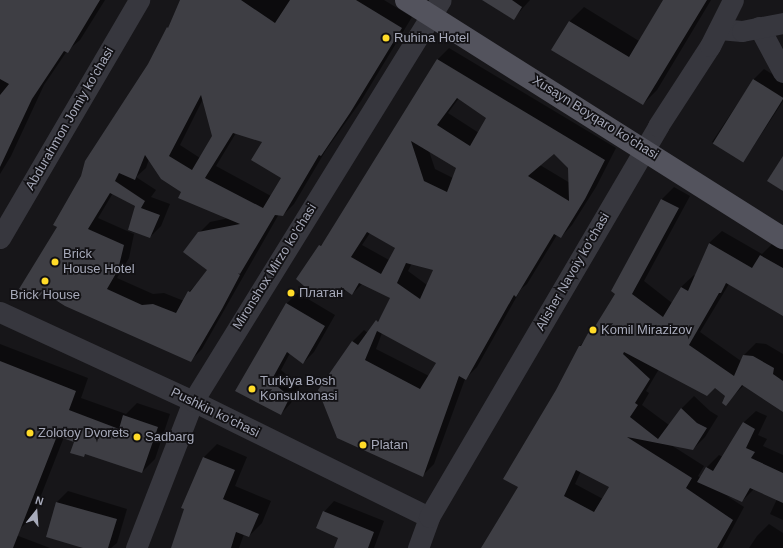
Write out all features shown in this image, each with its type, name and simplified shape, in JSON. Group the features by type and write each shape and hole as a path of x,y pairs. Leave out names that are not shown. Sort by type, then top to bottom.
{"main road":[{"name":"Xusayn Boyqaro ko'chasi","path":"406,0 435,8 645,149 783,238"}],"street":[{"name":"Abdurahmon Jomiy ko'chasi","path":"0,238 139,0"},
{"name":"Alisher Navoiy ko'chasi","path":"418,548 429,517 658,126 710,46 733,0"},
{"name":"Mironshox Mirzo ko'chasi","path":"136,548 193,401 435,8"},
{"path":"719,29 742,31 783,23"},
{"path":"759,27 783,72"},
{"name":"Pushkin ko'chasi","path":"0,312 193,401 429,517"}],"building":[{"path":"0,0 100,0 68,53 64,51 32,99 0,167 0,95 9,84 0,79"},
{"path":"180,0 241,0 275,23 290,0 356,0 402,28 350,113 321,156 319,155 283,216 275,215 240,274 238,273 240,275 191,362 65,306 43,292 38,298 19,289 57,227 53,225 81,176 85,161 148,64 167,27 168,28","holes":["201,95 212,136 192,170 169,156","233,133 262,142 251,160 281,178 263,208 205,178","145,155 161,179 181,192 178,198 240,224 198,232 183,252 207,270 190,292 188,291 176,313 153,304 142,305 107,289 118,270 124,245 88,229 110,193 135,206 128,230 150,238 160,215 141,208 145,201 115,181 119,173 135,180"]},
{"path":"482,0 512,0 522,7 514,20"},
{"path":"663,0 707,0 643,105 551,50 569,21 629,57"},
{"path":"437,59 605,160 585,199 561,238 554,234 516,297 514,295 466,380 459,376 423,477 337,438 318,390 352,341 358,345 376,320 378,322 390,298 359,283 352,295 341,287 338,299 312,293 296,279 319,245 321,246","holes":["457,98 486,118 470,146 437,125","411,141 456,168 447,192 424,181","554,154 568,168 569,201 528,176","367,232 395,248 381,274 351,257","406,263 433,270 420,299 397,283","377,331 436,363 420,389 365,360"]},
{"path":"753,79 783,99 743,163 713,143"},
{"path":"783,156 783,191 767,181"},
{"path":"661,199 679,208 632,294 663,317 681,287 688,291 709,243 752,268 760,255 783,268 783,316 726,283 689,345 734,376 743,355 753,356 774,368 773,374 783,381 783,412 742,385 726,406 722,403 725,396 715,388 707,396 624,352 623,354 650,379 635,403 638,405 630,417 658,439 681,408 697,423 707,428 693,450 627,437 692,478 686,488 733,520 717,548 481,548 518,487 503,479 556,390 579,346 581,346 592,326 594,328 615,294 611,291","holes":["576,470 609,487 594,512 564,496"]},
{"path":"286,303 325,326 303,364 287,352 271,381 290,397 281,415 235,391"},
{"path":"0,361 76,391 69,410 119,429 123,415 158,427 142,473 85,454 84,457 70,453 74,442 57,436 13,548 0,548"},
{"path":"743,422 755,429 746,448 755,452 751,458 783,473 783,503 750,488 742,502 697,482 706,467 713,471"},
{"path":"203,457 235,470 223,499 259,514 249,537 236,532 231,548 171,548 184,509 181,508"},
{"path":"56,502 117,519 108,548 83,548 46,537"},
{"path":"323,511 374,532 368,548 334,548 338,538 316,528"}],"place":[{"name":"Ruhina Hotel","path":"386,38"},
{"name":"Brick House Hotel","path":"55,262"},
{"name":"Brick House","path":"45,281"},
{"name":"Платан","path":"291,293"},
{"name":"Komil Mirazizov","path":"593,330"},
{"name":"Turkiya Bosh Konsulxonasi","path":"252,389"},
{"name":"Zolotoy Dvorets","path":"30,433"},
{"name":"Sadbarg","path":"137,437"},
{"name":"Platan","path":"363,445"}]}
